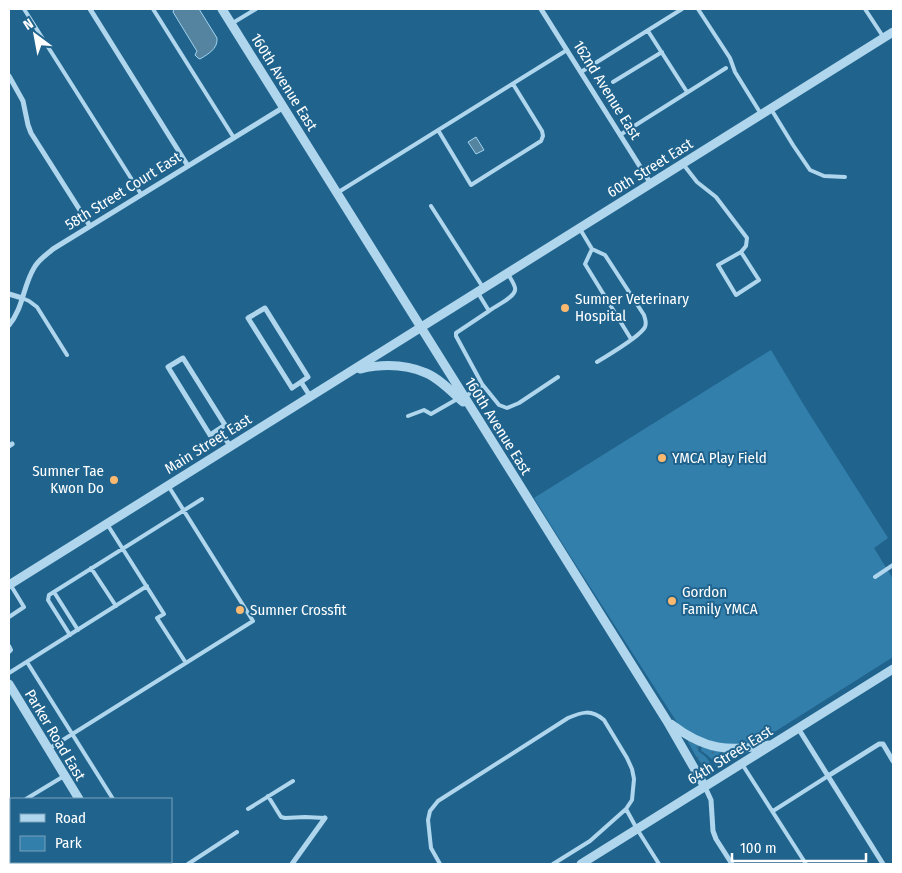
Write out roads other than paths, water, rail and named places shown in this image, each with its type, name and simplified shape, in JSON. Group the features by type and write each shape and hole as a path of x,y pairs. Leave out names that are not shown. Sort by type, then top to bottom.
{"street":[{"path":"90,9 188,166"},
{"name":"160th Avenue East","path":"222,9 422,327 462,397 667,721 711,800 713,832 732,864"},
{"name":"162nd Avenue East","path":"541,9 651,184"},
{"name":"60th Street East","path":"422,327 893,32"},
{"path":"9,76 23,101 31,133 90,226"},
{"name":"58th Street Court East","path":"9,325 17,313 33,268 38,261 53,249 284,107"},
{"path":"9,294 22,298"},
{"path":"265,308 308,377 301,382 292,388 248,318 265,308"},
{"name":"Main Street East","path":"9,584 422,327"},
{"path":"183,358 225,426 219,429 210,435 168,367 183,358"},
{"path":"352,370 388,365 414,369 427,374 462,397"},
{"path":"301,382 310,396"},
{"path":"219,429 230,446"},
{"name":"64th Street East","path":"584,863 893,670"},
{"name":"Parker Road East","path":"9,684 77,798"},
{"path":"667,721 683,734 711,746 748,749 774,744"},
{"path":"798,728 884,864"},
{"path":"828,776 879,744 883,744 893,761"},
{"path":"292,864 325,818"}],"lane":[{"path":"24,9 141,194"},
{"path":"153,9 234,138"},
{"path":"232,24 256,9"},
{"path":"581,72 682,9"},
{"path":"698,9 730,58 735,72 762,114"},
{"path":"865,9 884,38"},
{"path":"648,30 687,92"},
{"path":"337,193 567,50"},
{"path":"613,82 662,52"},
{"path":"620,135 726,68"},
{"path":"438,130 471,185 541,141 542,131 513,84"},
{"path":"771,108 810,170 824,176 845,176"},
{"path":"683,164 697,182 716,197 747,238 746,246 741,252 718,265 736,295 759,280 741,252"},
{"path":"432,206 480,291 488,311"},
{"path":"580,229 592,249 605,255 644,315 646,322 639,334 597,362"},
{"path":"592,249 585,264 632,339"},
{"path":"508,274 515,287 515,293 456,333 456,336 482,384 499,406 508,408 558,376"},
{"path":"22,298 29,300 36,307 67,356"},
{"path":"408,416 424,410 431,414 479,388 482,384"},
{"path":"48,749 253,621 168,485"},
{"path":"70,635 48,600 49,595 202,498"},
{"path":"107,523 164,614 157,618 186,663"},
{"path":"875,576 893,565"},
{"path":"92,568 116,606"},
{"path":"9,584 24,607 9,617"},
{"path":"9,673 147,586"},
{"path":"54,592 78,630"},
{"path":"9,646 11,650 9,652"},
{"path":"27,662 112,798"},
{"path":"440,864 431,848 428,820 430,812 438,801 568,718 585,712 591,713 598,715 604,720 627,758 634,779 632,800 626,809 590,841 554,864"},
{"path":"742,764 806,864"},
{"path":"28,798 64,776"},
{"path":"773,811 828,776"},
{"path":"248,809 292,781"},
{"path":"268,796 280,816 285,818 325,818"},
{"path":"626,809 659,864"},
{"path":"188,864 237,832"}],"place":[{"name":"Sumner Veterinary Hospital","path":"565,308"},
{"name":"YMCA Play Field","path":"662,458"},
{"name":"Sumner Tae Kwon Do","path":"114,480"},
{"name":"Gordon Family YMCA","path":"672,601"},
{"name":"Sumner Crossfit","path":"240,610"}]}
